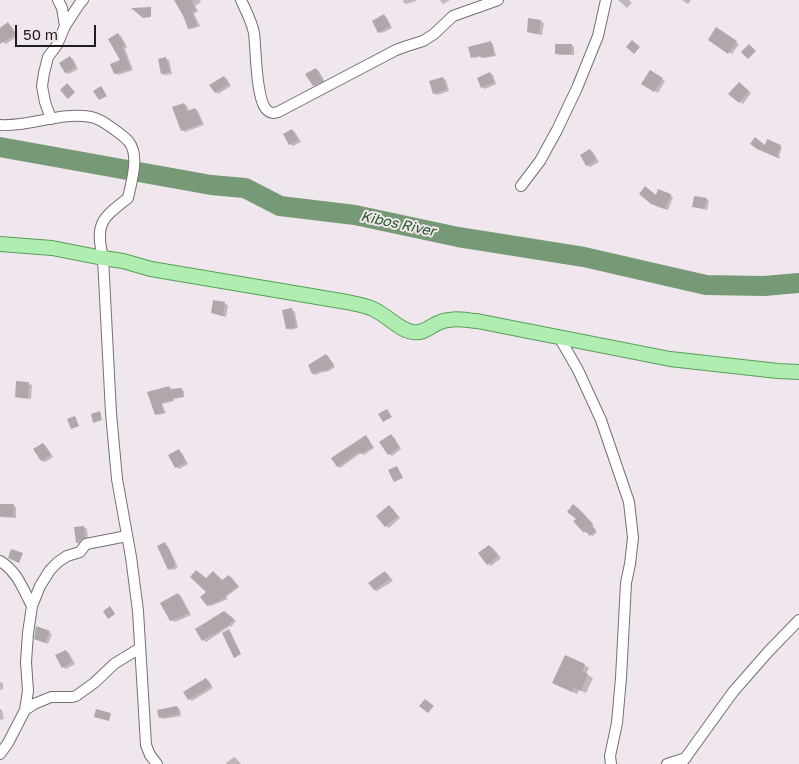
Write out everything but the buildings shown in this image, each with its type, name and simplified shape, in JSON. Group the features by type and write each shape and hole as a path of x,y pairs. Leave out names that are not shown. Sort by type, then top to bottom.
{"main road":[{"path":"0,244 52,248 123,261 151,269 347,302 372,308 388,317 404,330 415,333 427,330 438,322 451,319 477,321 670,359 799,372"}],"street":[{"path":"58,0 62,8 65,26"},
{"path":"51,119 42,86 48,57 57,45 65,26 83,0"},
{"path":"241,0 254,32 260,96 264,107 272,113 278,112 396,50 423,41 434,34 453,16 498,0"},
{"path":"521,186 540,161 577,88 598,36 606,0"},
{"path":"0,125 11,126 68,116 93,117 122,135 130,143 134,151 135,162 128,198 101,224 99,236 103,258 110,414 117,479 138,611 146,744 150,755 158,764"},
{"path":"559,337 578,370 601,420 629,502 633,538 626,583 621,678 610,756 611,764"},
{"path":"0,754 8,743 25,710 28,691 26,662 28,634 32,606 40,586 50,570 58,562 67,556 80,552 86,544 127,536"},
{"path":"0,560 16,574 32,606"},
{"path":"667,764 684,761 733,692 768,652 799,621"},
{"path":"25,710 51,697 76,696 94,683 114,664 140,648"}],"waterway":[{"name":"Kibos River","path":"0,147 211,185 245,188 280,206 355,215 458,237 584,257 706,285 764,286 799,283"}]}
